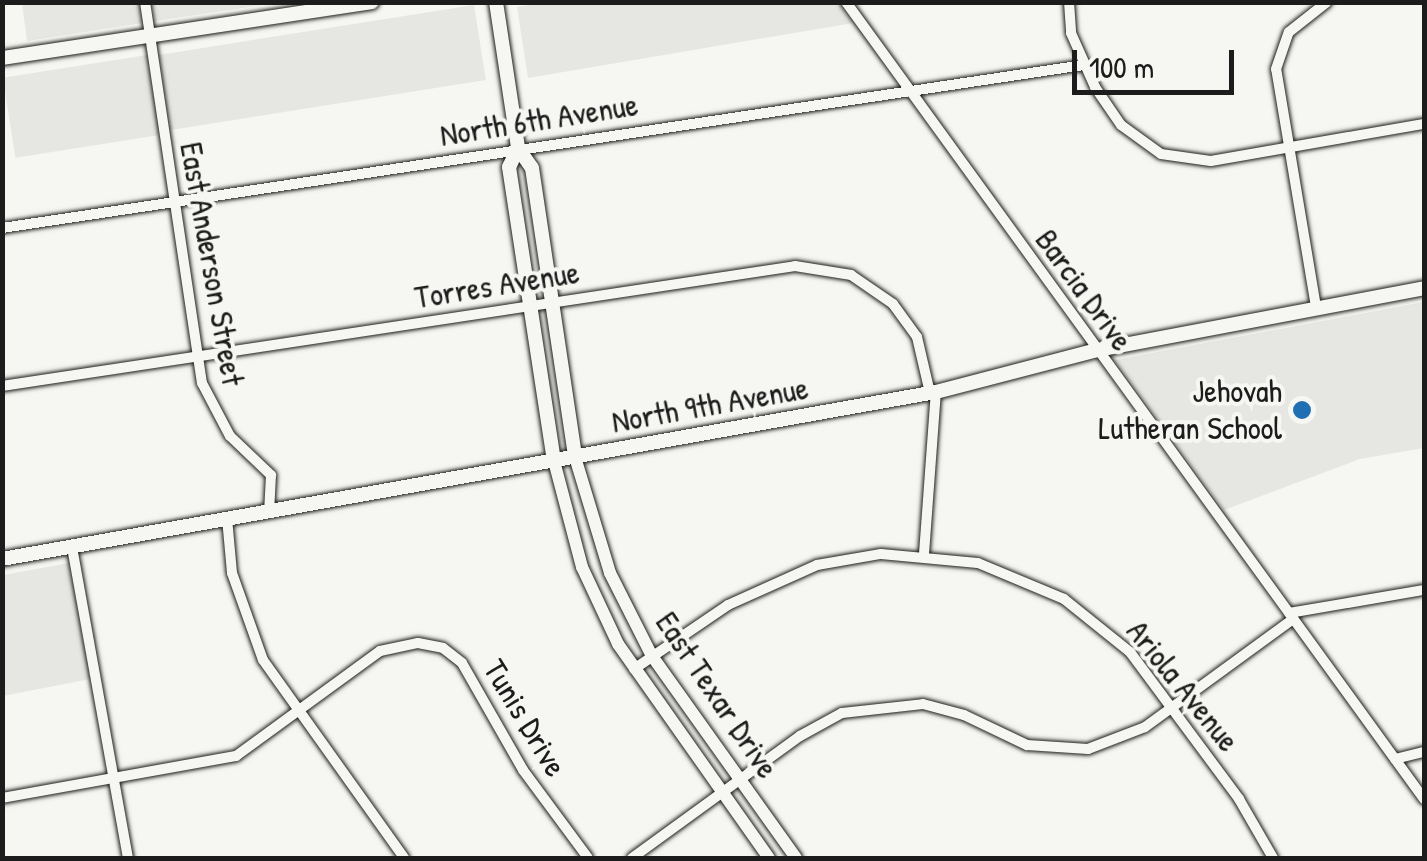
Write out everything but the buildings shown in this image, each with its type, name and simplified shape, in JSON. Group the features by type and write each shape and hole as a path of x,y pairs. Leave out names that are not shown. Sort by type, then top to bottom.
{"main road":[{"path":"2,58 372,2"},
{"name":"East Texar Drive","path":"496,2 518,148 532,168 575,458"},
{"name":"East Texar Drive","path":"518,148 509,167 554,461"},
{"name":"North 9th Avenue","path":"2,559 933,393 1097,350 1424,288"}],"street":[{"name":"East Anderson Street","path":"145,2 198,355 220,422 271,475 269,510"},
{"name":"Barcia Drive","path":"846,2 1424,799"},
{"path":"1069,2 1070,33 1084,65 1121,125 1161,154 1211,161 1424,124"},
{"path":"1316,307 1286,148 1278,56 1297,22 1327,2"},
{"name":"North 6th Avenue","path":"2,228 1084,65"},
{"name":"Torres Avenue","path":"2,386 795,266 834,270 878,292 906,320 924,354 933,393 924,554"},
{"name":"East Texar Drive","path":"575,458 610,574 652,656 796,858"},
{"name":"East Texar Drive","path":"554,461 582,567 634,669 769,858"},
{"path":"227,518 242,606 263,660 296,712 404,858"},
{"path":"72,547 128,858"},
{"name":"Ariola Avenue","path":"634,669 728,604 790,574 856,557 924,554 1007,572 1064,600 1130,652 1173,707 1273,858"},
{"path":"632,858 820,724 878,704 946,708 1027,744 1068,750 1127,737 1173,707 1291,616 1424,590"},
{"name":"Tunis Drive","path":"2,798 236,756 380,651 404,643 443,648 470,673 522,770 588,858"},
{"path":"1395,758 1424,752"}],"shaded area":[{"path":"152,2 276,2 276,3 155,21"},
{"path":"22,3 139,3 142,23 27,41"},
{"path":"543,3 838,3 853,23 528,78 517,7"},
{"path":"474,5 486,80 171,130 159,55"},
{"path":"147,55 160,135 15,158 3,78"},
{"path":"1424,302 1424,448 1360,459 1224,510 1115,360"},
{"path":"69,563 90,679 3,696 3,575"}],"place":[{"name":"Jehovah Lutheran School","path":"1302,410"}]}
